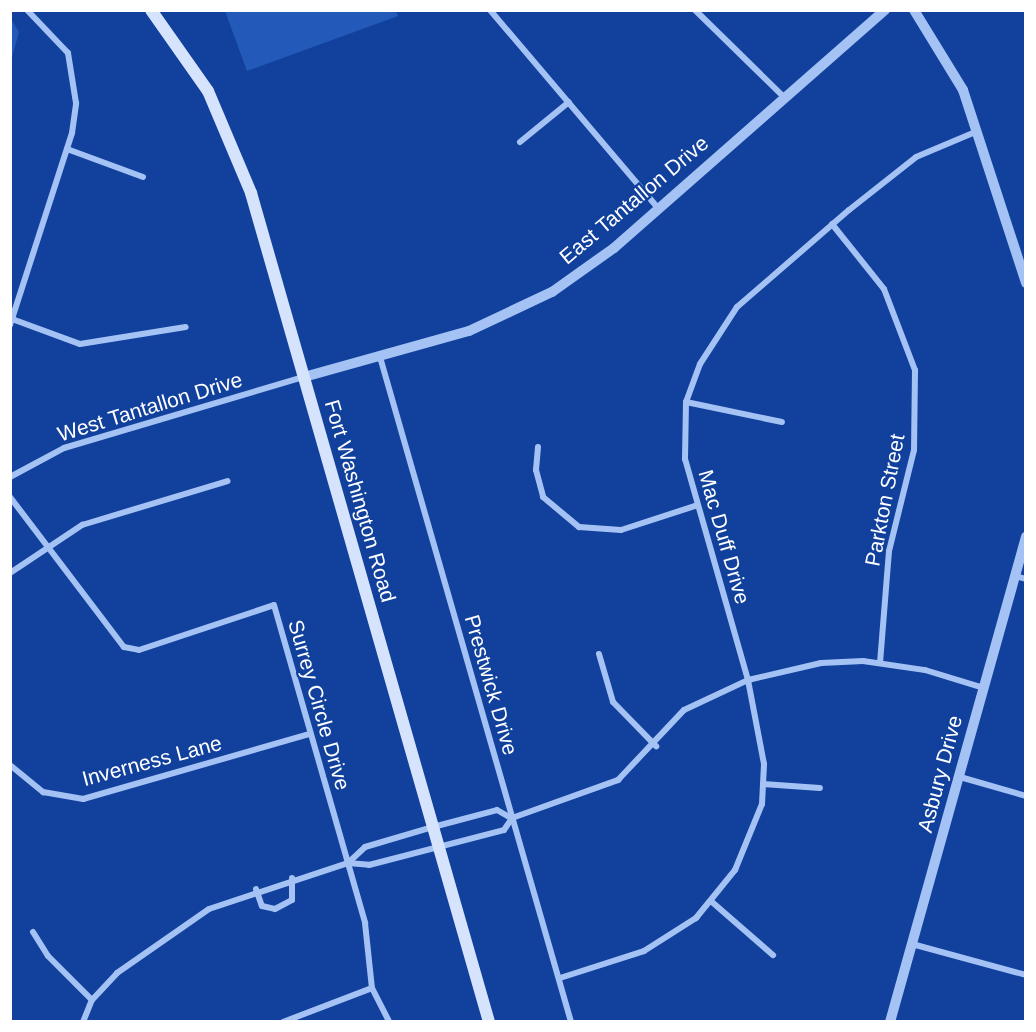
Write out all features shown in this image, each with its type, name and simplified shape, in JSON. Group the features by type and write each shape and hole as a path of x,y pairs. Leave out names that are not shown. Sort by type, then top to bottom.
{"main road":[{"name":"Fort Washington Road","path":"151,10 198,72 234,145 304,377 489,1022"}],"street":[{"path":"27,10 72,61 76,103 67,149 11,322 80,344 186,327"},
{"path":"490,10 658,208"},
{"path":"695,10 785,98"},
{"name":"East Tantallon Drive","path":"304,377 469,331 530,305 614,248 885,10"},
{"path":"914,10 951,67 979,131 1026,283"},
{"path":"520,142 569,102"},
{"name":"Mac Duff Drive","path":"560,978 644,951 680,932 712,902 749,846 763,784 748,680 695,506 685,459 686,402 723,324 832,225 916,157 979,131"},
{"path":"67,149 143,177"},
{"name":"Parkton Street","path":"832,225 884,289 915,370 916,439 889,551 880,662"},
{"name":"Prestwick Drive","path":"380,357 571,1022"},
{"name":"West Tantallon Drive","path":"10,477 64,448 304,377"},
{"path":"686,402 782,422"},
{"path":"538,447 536,470 543,497 579,528 621,530 695,506"},
{"path":"10,573 82,525 228,482"},
{"name":"Surrey Circle Drive","path":"10,497 48,546 108,633 128,649 274,605 370,946 372,988"},
{"name":"Asbury Drive","path":"890,1022 984,688 1020,578 1026,537"},
{"path":"599,654 617,708 656,746"},
{"path":"82,1022 92,1000 117,973 177,929 256,889 292,878 348,863 365,866 504,830 512,818 618,780 656,746 691,705 748,680 821,663 880,662 984,688"},
{"name":"Inverness Lane","path":"10,765 43,792 83,799 309,734"},
{"path":"960,777 1026,796"},
{"path":"763,784 820,788"},
{"path":"348,863 365,847 433,827 497,810 512,818"},
{"path":"256,889 262,906 275,909 292,900 292,878"},
{"path":"712,902 773,955"},
{"path":"33,932 48,956 92,1000"},
{"path":"912,944 1026,975"},
{"path":"283,1022 372,988 389,1022"}],"shaded area":[{"path":"225,11 396,11 398,16 247,71"},
{"path":"11,19 19,32 11,61"}]}
